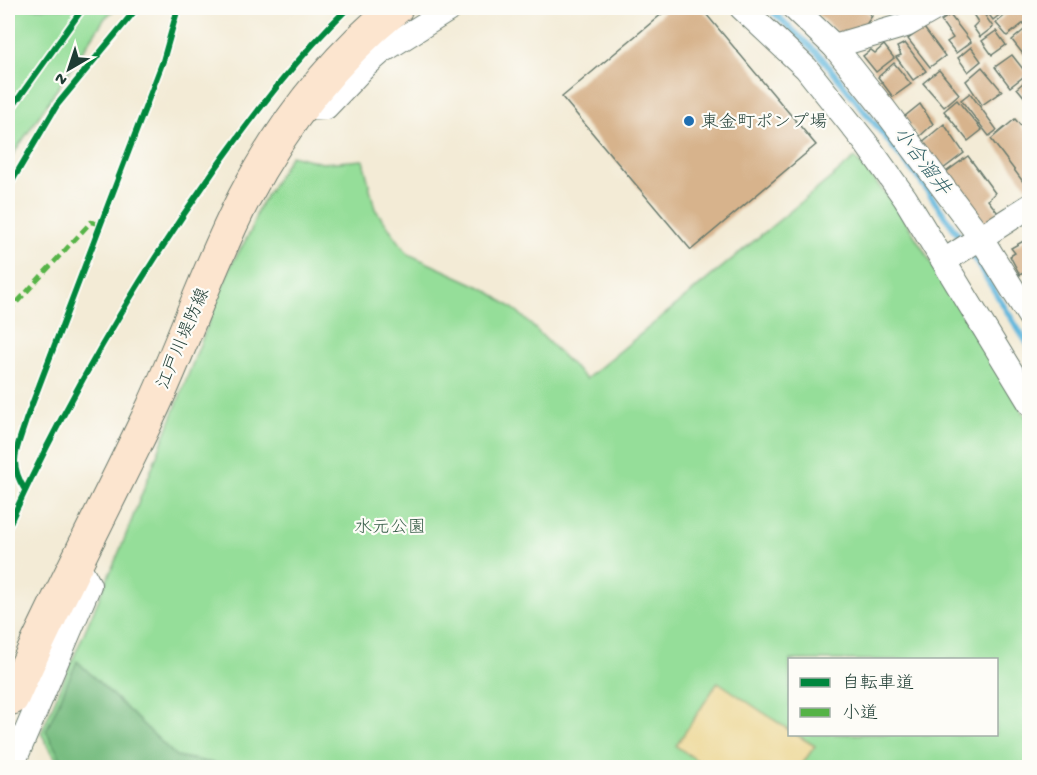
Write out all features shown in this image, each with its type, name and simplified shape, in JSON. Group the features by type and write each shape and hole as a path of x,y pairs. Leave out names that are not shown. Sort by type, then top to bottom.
{"main road":[{"name":"江戸川堤防線","path":"12,698 158,395 243,200 282,133 301,108 350,49 396,8"}],"street":[{"path":"301,108 326,107 381,52 451,8"},
{"path":"742,8 806,68 865,142 944,261 1029,403"},
{"path":"794,8 834,46 981,238 1029,317"},
{"path":"834,46 906,25 936,8"},
{"path":"944,261 1029,206"},
{"path":"11,768 89,585 77,563"}],"green space":[{"path":"8,8 116,8 105,18 8,162"},
{"name":"水元公園","path":"291,155 322,163 363,160 375,209 408,254 485,289 518,312 586,379 855,158 897,207 1029,422 1029,767 61,768 41,733 122,545 231,265 251,231 258,209"},
{"path":"77,661 176,756 234,767 65,767 46,731"}],"sand":[{"path":"718,682 788,729 788,736 799,736 815,746 800,767 707,767 676,746"}],"building":[{"name":"東金町ポンプ場","path":"669,8 701,8 816,145 691,250 562,97"},
{"path":"811,8 862,8 872,16 865,26 840,35"},
{"path":"969,8 980,8 993,27 980,37 973,27 978,22"},
{"path":"984,8 1008,8 993,20"},
{"path":"1014,8 1024,8 1030,14 1030,18 1007,36 996,23"},
{"path":"950,15 971,42 956,53 947,42 953,38 941,21"},
{"path":"1030,25 1030,49 1023,54 1012,40"},
{"path":"924,28 945,56 930,67 908,39"},
{"path":"996,31 1006,45 992,55 982,41"},
{"path":"905,43 926,71 913,80 896,57 901,55 897,47"},
{"path":"884,45 894,58 876,72 863,56 871,50 875,53"},
{"path":"971,47 981,61 968,72 958,58"},
{"path":"1012,55 1027,74 1010,87 995,67"},
{"path":"894,63 911,84 893,97 878,77"},
{"path":"982,67 1002,91 982,105 966,81"},
{"path":"939,70 959,94 944,107 923,83"},
{"path":"1030,77 1030,104 1017,88"},
{"path":"970,93 997,130 989,136 961,100"},
{"path":"957,100 982,130 968,141 944,111"},
{"path":"920,104 933,124 919,137 904,117"},
{"path":"1015,119 1030,137 1030,191 991,139"},
{"path":"944,124 964,153 943,169 921,143"},
{"path":"968,156 995,193 988,200 998,213 984,224 946,172"},
{"path":"1027,239 1030,246 1030,269 1020,275 1010,256 1015,253 1011,248"}],"waterway":[{"name":"小合溜井","path":"769,8 821,57 919,179 964,243"},
{"name":"小合溜井","path":"970,252 1030,348"}],"marked path":[{"path":"8,312 91,222 102,225"}],"cycle path":[{"path":"8,113 83,8"},
{"path":"8,188 57,105 137,8"},
{"path":"25,490 16,471 15,455 26,420 163,61 178,8"},
{"path":"8,527 78,388 157,255 215,169 262,106 312,45 348,8"}],"place":[{"name":"東金町ポンプ場","path":"689,121"}]}
